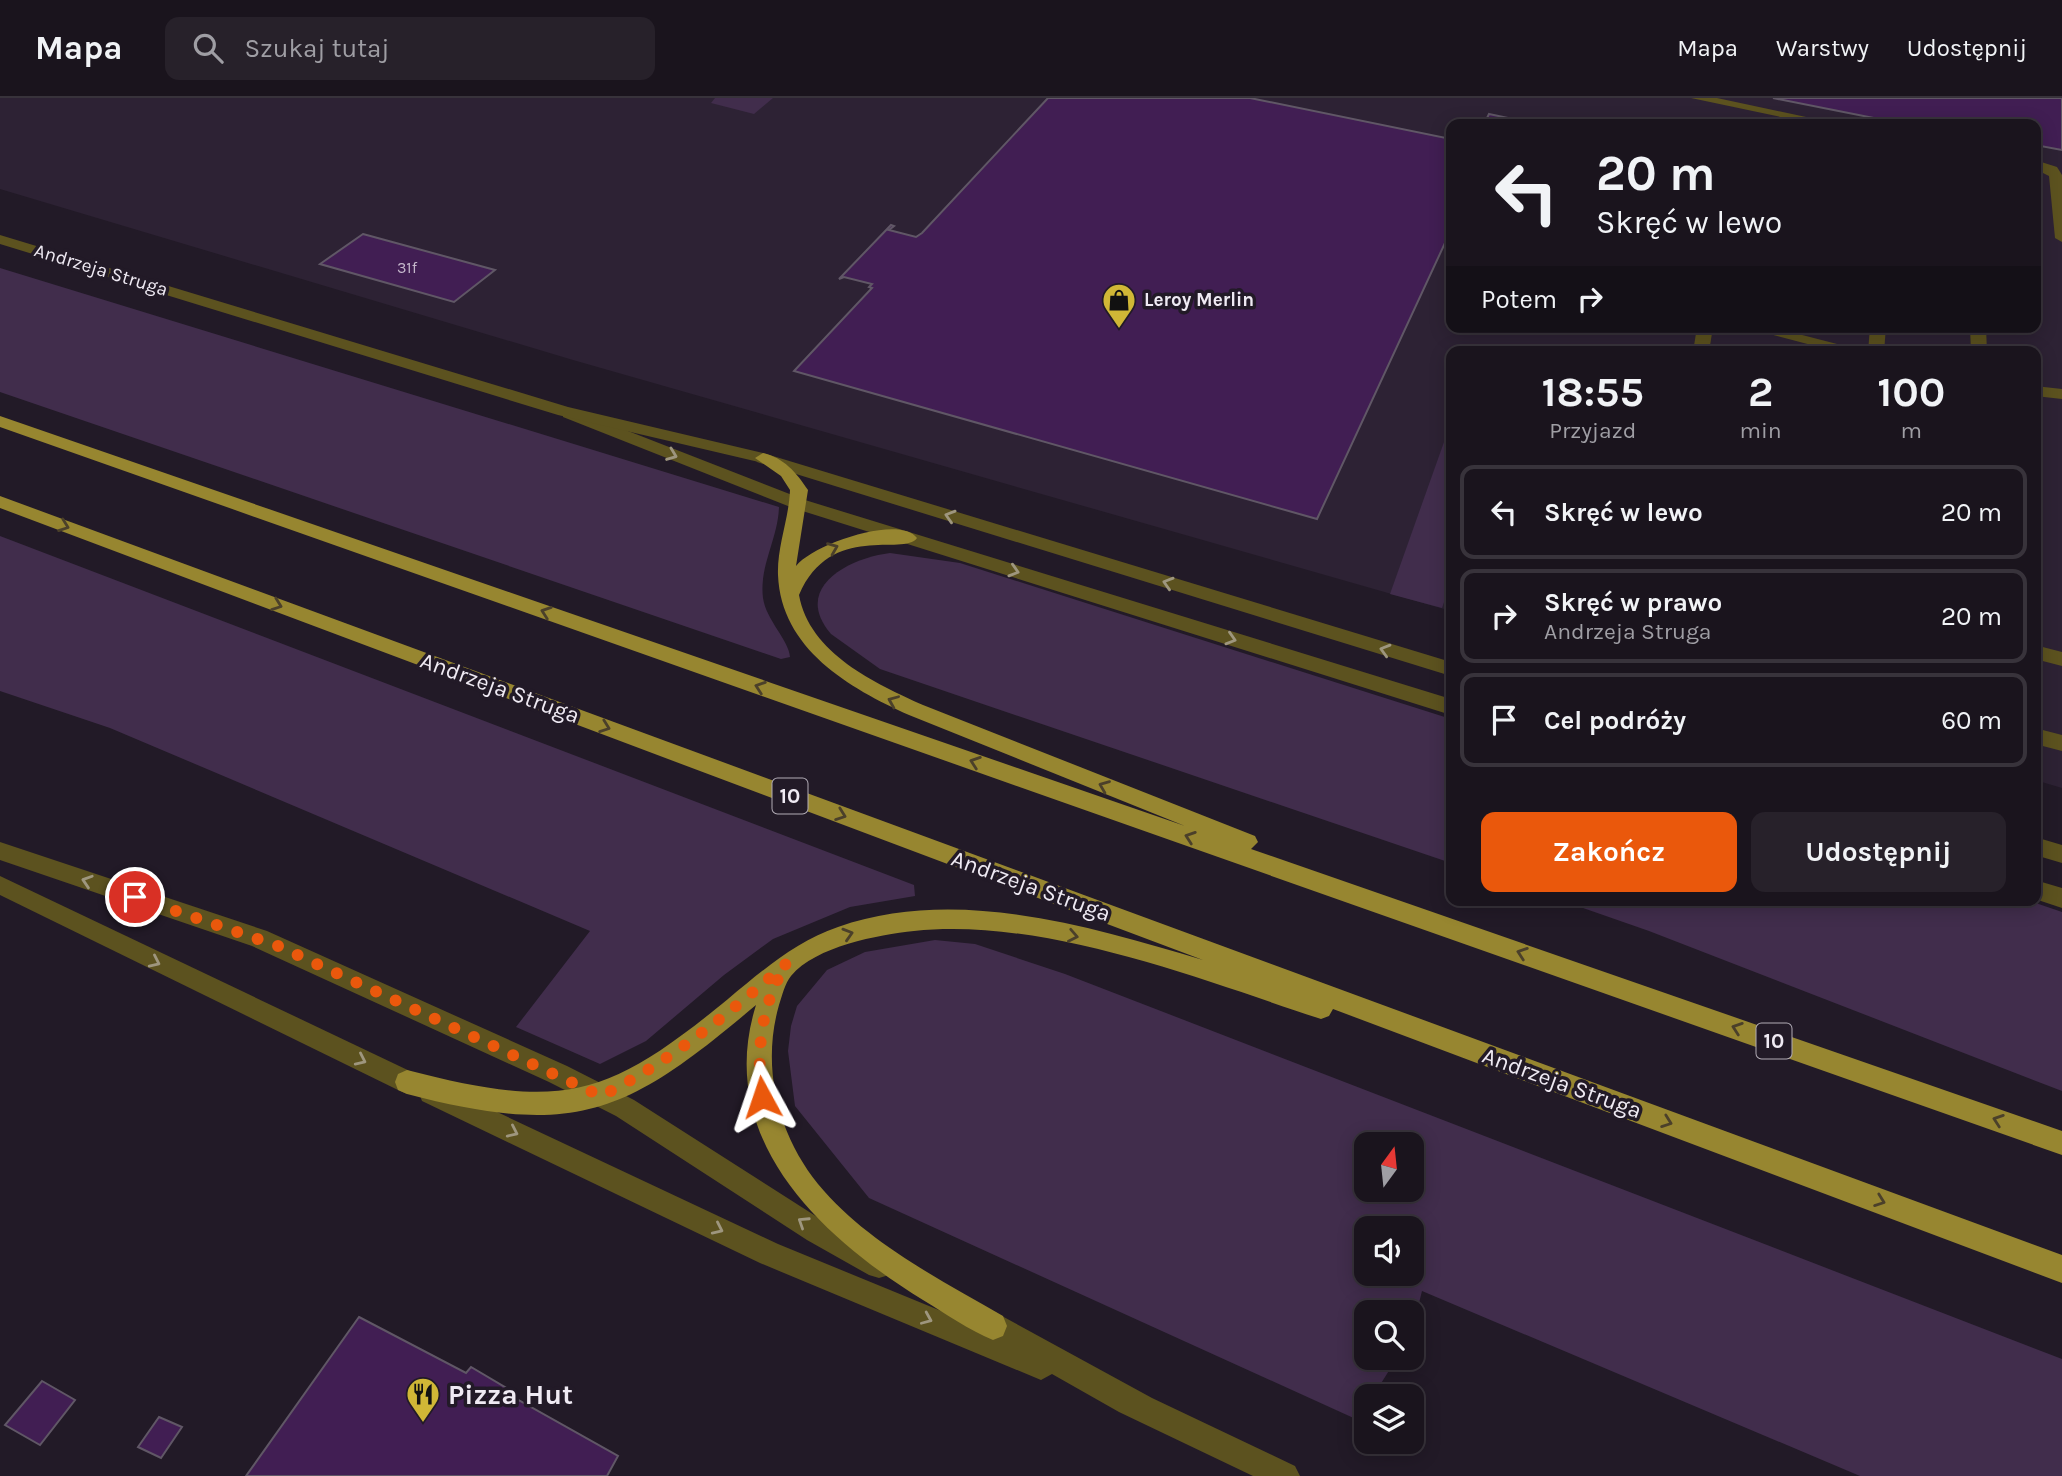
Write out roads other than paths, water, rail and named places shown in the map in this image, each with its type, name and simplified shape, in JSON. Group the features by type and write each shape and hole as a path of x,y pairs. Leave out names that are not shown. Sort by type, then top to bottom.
{"main road":[{"name":"10","path":"0,421 2062,1143"},
{"path":"763,458 776,464 794,480 799,503 788,561 790,597 815,644 851,677 882,696 1486,940"},
{"name":"Andrzeja Struga","path":"0,502 2062,1269"},
{"path":"790,597 797,577 807,563 832,547 869,538 908,538"},
{"path":"407,1082 512,1104 574,1102 601,1096 651,1070 710,1028 787,963 817,944 892,923 954,920 1030,928 1140,953 1580,1090"},
{"path":"787,963 766,1008 759,1058 762,1097 772,1134 783,1159 803,1187 856,1238 917,1281 993,1326"}],"street":[{"path":"1697,98 1796,119"},
{"path":"1744,119 1746,107"},
{"path":"2041,166 2052,170 2056,176 2062,239"},
{"name":"Andrzeja Struga","path":"0,239 564,411 763,458 1446,667"},
{"path":"1791,333 1838,346"},
{"path":"2041,392 2062,394"},
{"name":"Andrzeja Struga","path":"564,411 799,503 1446,706"},
{"path":"2041,654 2062,659"},
{"path":"2041,738 2062,743"},
{"path":"2041,848 2062,854"},
{"path":"0,852 259,938 601,1096 625,1108 816,1231 1142,1408"},
{"path":"0,885 66,919 769,1254 1142,1408 1285,1476"},
{"path":"2041,891 2062,898"}],"place":[{"name":"Leroy Merlin","path":"1119,330"},
{"name":"Pizza Hut","path":"423,1424"}]}
